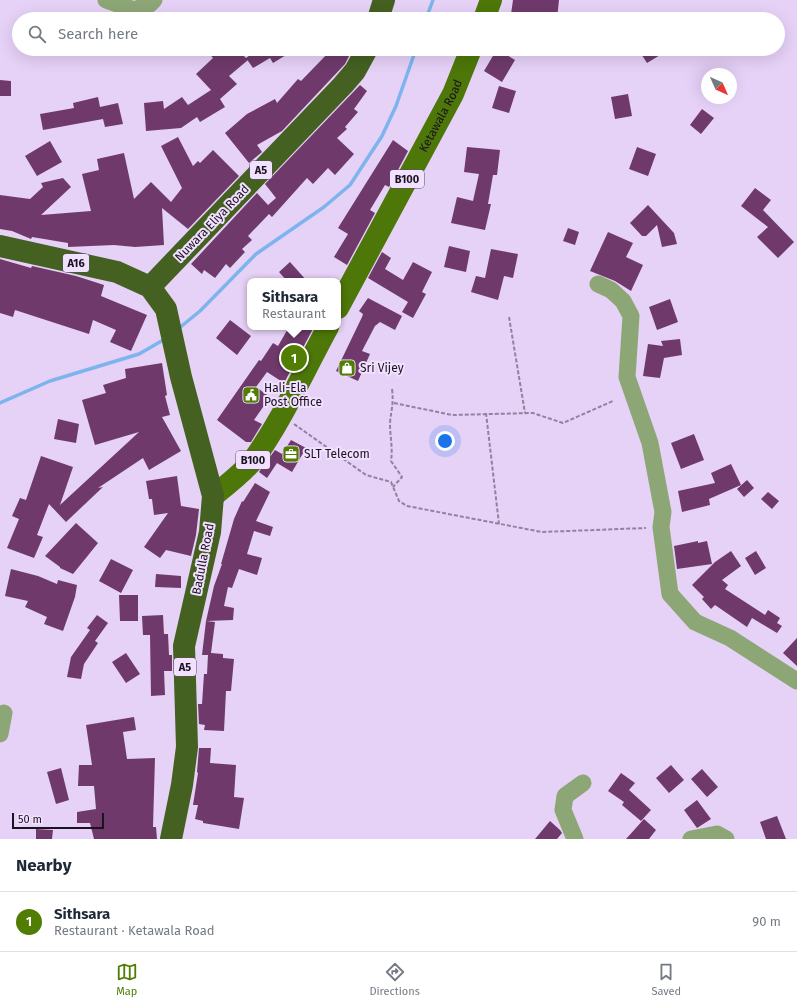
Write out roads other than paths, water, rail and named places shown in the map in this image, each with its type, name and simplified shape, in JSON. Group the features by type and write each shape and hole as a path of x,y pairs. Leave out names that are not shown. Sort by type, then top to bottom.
{"highway":[{"path":"380,12 384,0"},
{"name":"Nuwara Eliya Road","path":"150,287 342,85 354,71 363,56"},
{"name":"A16","path":"0,246 117,272 150,287"},
{"name":"Badulla Road","path":"150,287 166,310 178,363 213,496 210,532 184,646 187,747 182,785 171,839"}],"main road":[{"path":"487,12 491,0"},
{"name":"Ketawala Road","path":"341,302 453,94 468,56"},
{"name":"B100","path":"213,496 230,483 253,459 281,414 326,330"}],"street":[{"path":"106,0 134,10 150,4 154,0"},
{"path":"598,284 611,290 623,301 631,316 627,377 650,443 663,512 661,527 670,594 695,622 730,638 797,681"},
{"path":"0,734 4,713"},
{"path":"575,839 563,810 565,796 583,783"},
{"path":"691,839 717,834 726,839"}],"waterway":[{"path":"429,12 433,0"},
{"path":"178,329 200,311 256,254 324,207 350,185 382,136 396,106 414,56"},
{"path":"0,403 50,381 139,354 165,339"}],"place":[{"name":"Sithsara","path":"294,358"},
{"name":"Sri Vijey","path":"347,368"},
{"name":"Hali-Ela Post Office","path":"251,395"},
{"name":"SLT Telecom","path":"291,454"}]}
